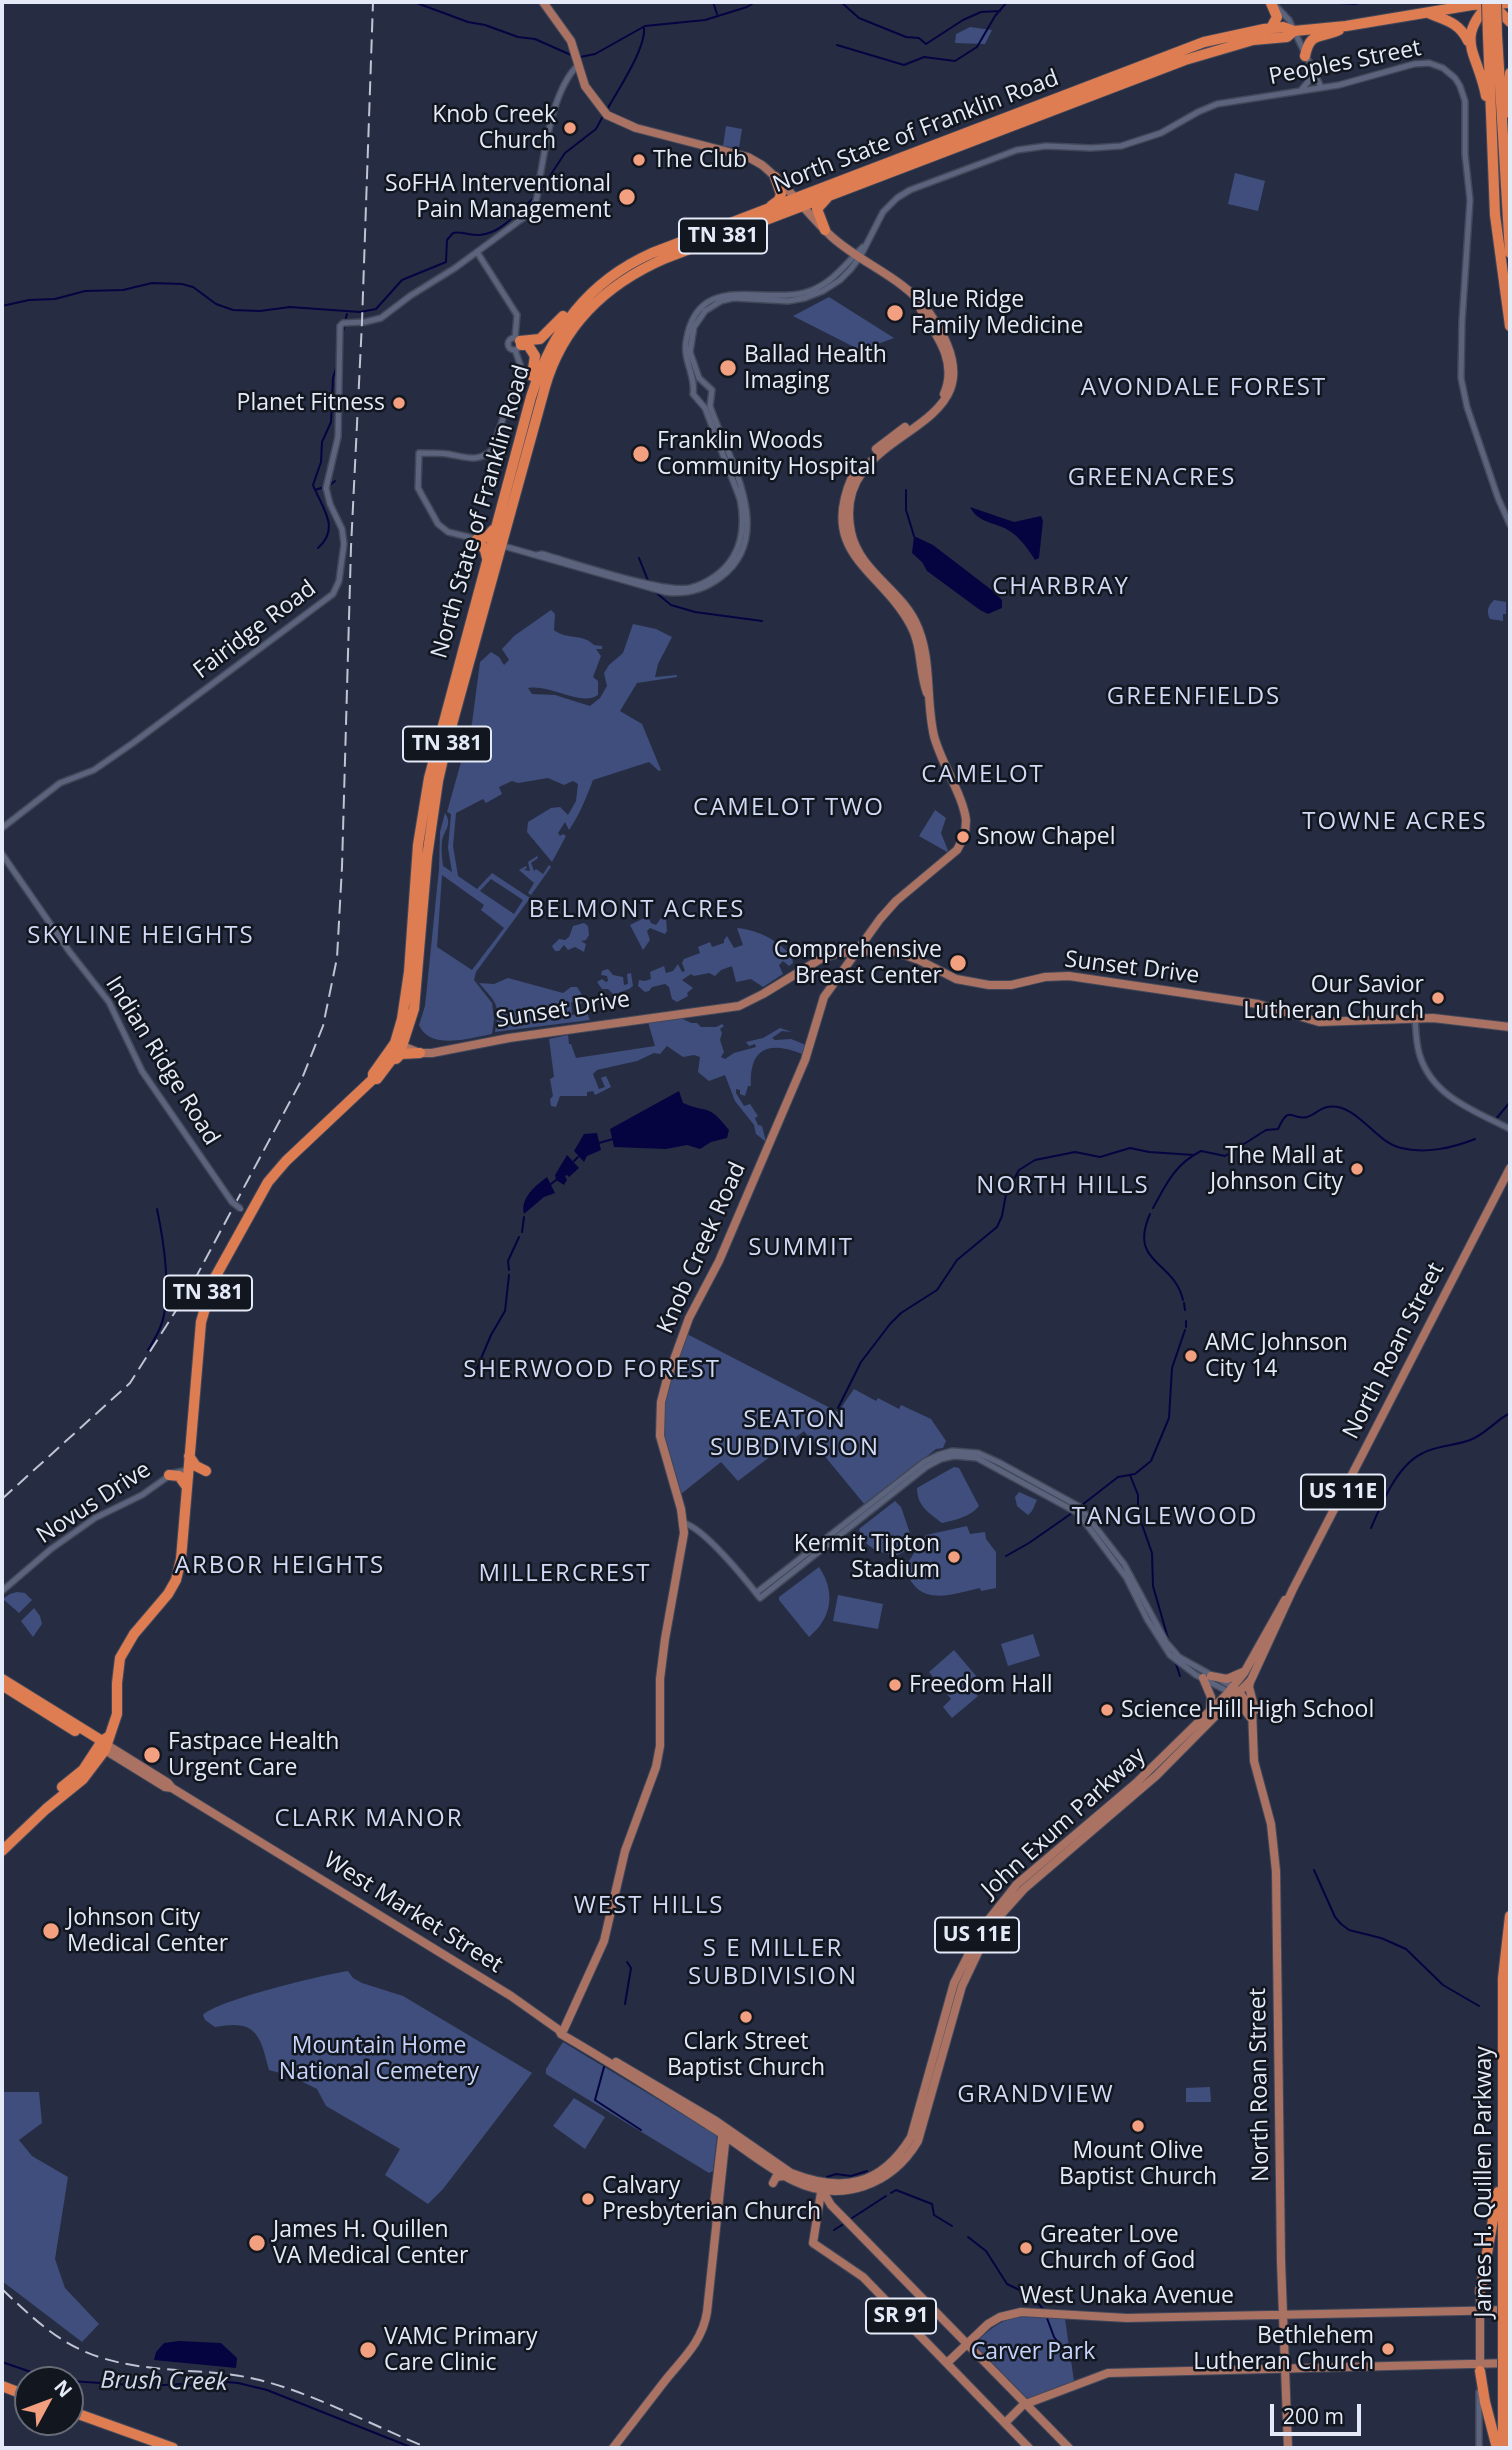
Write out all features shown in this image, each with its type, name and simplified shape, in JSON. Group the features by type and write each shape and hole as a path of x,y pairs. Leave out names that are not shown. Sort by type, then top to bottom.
{"highway":[{"path":"1270,2 1277,17 1270,29"},
{"path":"1427,13 1442,2"},
{"path":"1491,2 1510,22"},
{"path":"1491,2 1510,253"},
{"path":"1491,2 1479,13 1472,26 1470,38 1482,80 1491,136"},
{"name":"North State of Franklin Road","path":"2,1851 46,1809 83,1779 104,1744 117,1714 118,1673 123,1650 176,1580 181,1559 204,1308 213,1280 244,1212 279,1168 383,1072 398,1045 416,998 427,858 438,781 496,544 547,377 564,342 584,314 613,286 642,269 799,202 1185,49 1230,35 1283,27 1294,31 1346,26 1491,2 1510,3"},
{"path":"1427,13 1458,26 1472,50"},
{"path":"1305,55 1312,38 1329,35 1346,26"},
{"name":"North State of Franklin Road","path":"373,1079 373,1074 398,1045 407,994 418,845 429,778 487,559 496,544 496,525 524,424 544,360 563,325 604,282 645,257 766,210 832,194 1185,60 1254,40 1287,37 1294,31"},
{"path":"1493,36 1491,136 1498,247 1510,326"},
{"path":"1503,145 1510,73"},
{"path":"766,210 781,196 775,177"},
{"path":"825,230 817,209 820,203 832,194"},
{"path":"518,344 540,339 607,276 635,259 645,257"},
{"path":"518,344 528,345 536,359 524,424"},
{"path":"487,559 484,547 477,539 487,537 496,525"},
{"path":"383,1072 401,1054 420,1053"},
{"path":"189,1456 196,1466 206,1471"},
{"path":"169,1475 178,1476 187,1487"},
{"path":"186,1502 193,1494 197,1494"},
{"name":"West Market Street","path":"2,1679 104,1744"},
{"name":"West Market Street","path":"2,1685 104,1744"},
{"name":"North State of Franklin Road","path":"2,1841 80,1773 104,1744"},
{"name":"James H. Quillen Parkway","path":"1503,2448 1503,1978 1510,1916"},
{"path":"1480,2292 1503,2163"},
{"path":"1480,2367 1485,2402 1497,2448"},
{"path":"84,2416 173,2448"}],"main road":[{"name":"Knob Creek Road","path":"543,2 567,34 574,47 584,86 605,113 636,128 748,157 762,164 825,230 913,295 938,333 950,356 955,375 950,394 939,409 923,421"},
{"name":"Knob Creek Road","path":"876,578 852,536 847,503 864,468 943,395 948,384 950,356"},
{"path":"908,427 923,421 933,407"},
{"name":"Knob Creek Road","path":"562,2030 604,1941 631,1831 656,1767 660,1736 660,1679 682,1552 684,1523 660,1436 660,1402 666,1382 689,1318 719,1261 806,1058 821,1005 832,983 888,909 954,854 965,835 965,815 933,734 926,661 917,633 894,597 856,560 843,521 848,487 857,469 882,444 908,427"},
{"path":"882,444 892,443 897,433"},
{"path":"852,536 850,546 860,554"},
{"name":"Knob Creek Road","path":"917,633 921,671 929,699"},
{"path":"926,661 921,671 927,676 929,683"},
{"name":"Sunset Drive","path":"398,1045 420,1053 432,1053 501,1039 739,1006 822,958 831,954 856,951 895,951 956,979 989,985 1011,985 1045,977 1069,976 1254,1003 1318,1022 1433,1018 1510,1027"},
{"name":"North Roan Street","path":"1235,1692 1251,1680 1293,1589 1510,1168"},
{"name":"North Roan Street","path":"1235,1692 1259,1645 1293,1589"},
{"path":"1235,1692 1251,1669 1259,1645"},
{"path":"1210,1712 1211,1697 1207,1677 1227,1679 1245,1670"},
{"path":"1251,1680 1249,1688 1255,1707 1252,1720"},
{"name":"North Roan Street","path":"1235,1692 1252,1720"},
{"name":"North Roan Street","path":"1235,1692 1250,1706 1254,1761 1271,1824 1276,1871 1284,2367 1288,2448"},
{"name":"John Exum Parkway","path":"777,2163 822,2187 867,2178 885,2168 899,2155 915,2126 954,1983 982,1928 1017,1884 1226,1706 1235,1692"},
{"name":"John Exum Parkway","path":"785,2176 795,2182 839,2192 878,2182 900,2165 913,2150 923,2129 962,1986 982,1942 997,1919 1035,1879 1137,1793 1210,1712 1235,1692"},
{"path":"1226,1706 1245,1709"},
{"name":"West Market Street","path":"104,1744 165,1787 172,1788 511,1996 545,2020 777,2163"},
{"path":"545,2020 562,2021 571,2014"},
{"path":"613,2448 696,2344 705,2324 724,2132"},
{"name":"West Market Street","path":"724,2132 785,2176"},
{"path":"773,2183 776,2177 785,2176"},
{"path":"795,2182 815,2196 818,2213"},
{"name":"SR 91","path":"822,2187 823,2201 813,2243 863,2277 1029,2448"},
{"path":"834,2207 833,2198 839,2192"},
{"name":"SR 91","path":"823,2201 834,2207 1069,2448"},
{"path":"1480,2292 1480,2367"},
{"name":"West Unaka Avenue","path":"947,2363 988,2324 1000,2317 1021,2312 1127,2318 1510,2310"},
{"path":"1005,2423 1027,2403 1108,2373 1284,2367 1480,2367 1510,2363"}],"street":[{"path":"1270,2 1284,13 1321,88"},
{"name":"Fairidge Road","path":"2,828 60,783 94,770 133,743 333,594 339,581 344,544 342,528 330,503 327,488 339,426 340,326 343,323 381,318 530,213 535,206 545,149 557,104 564,82 577,62"},
{"name":"Peoples Street","path":"857,256 885,209 901,195 999,156 1026,148 1046,146 1121,146 1161,133 1211,106 1321,88 1423,63 1443,68 1460,86 1466,105 1465,154 1470,200 1461,332 1461,378 1471,419 1501,507 1510,525"},
{"path":"1301,90 1312,71"},
{"path":"477,252 517,316 520,367 492,450 485,456 473,459 419,453 418,488 438,524 448,532 671,593 698,590 725,574 743,548 747,535 745,498 711,410 709,399 712,390 699,378 692,359 691,342 697,321 710,307 721,301 738,297 774,301 805,298 823,291 840,280 857,256"},
{"path":"537,555 542,554 669,588 697,586 719,573 730,562 737,549 742,531 742,513 740,499 707,412 693,394 695,387 686,357 686,342 696,315 705,305 732,293 785,296 813,290 842,271 857,256"},
{"path":"695,387 705,384"},
{"path":"699,402 709,399"},
{"name":"Indian Ridge Road","path":"2,854 69,951 109,1002 142,1072 232,1202 244,1212"},
{"path":"1415,1019 1420,1056 1438,1088 1454,1100 1510,1129"},
{"path":"684,1523 690,1525 711,1544 758,1596 924,1462 945,1452 971,1451 1000,1463 1080,1507 1130,1575 1166,1642 1180,1657 1207,1677 1235,1692"},
{"name":"Novus Drive","path":"2,1591 90,1521 142,1495 169,1475 188,1471"},
{"path":"1479,2448 1480,2367"}],"green space":[{"path":"970,27 992,30 985,44 955,43 956,34"},
{"path":"726,126 742,129 739,148 723,146"},
{"path":"1235,173 1265,181 1258,211 1228,204"},
{"path":"829,297 894,338 875,345 862,358 856,348 793,316"},
{"path":"1494,600 1506,602 1503,621 1490,619 1488,609"},
{"path":"551,610 555,614 554,630 602,646 602,649 596,649 601,656 593,677 598,681 598,695 583,698 546,689 528,688 532,694 555,695 590,706 600,698 607,686 604,673 623,653 633,624 656,629 672,637 658,664 655,677 677,677 637,683 620,711 642,724 661,770 649,762 593,780 580,812 569,830 565,822 558,833 560,836 566,836 552,862 527,832 528,822 551,808 560,807 568,815 576,801 578,784 573,781 564,785 548,778 518,783 512,781 499,787 502,794 486,803 483,799 456,813 453,846 458,876 477,889 492,873 530,898 476,972 474,980 492,1003 492,1034 462,1040 441,1040 424,1033 419,1025 425,1006 439,869 440,832 445,813 448,824 442,841 443,866 452,872 448,848 451,814 447,812 472,723 480,662 491,652 499,657 504,665 509,660 502,649 514,636","holes":["442,875 484,905 481,910 504,928 472,970 437,947","491,879 523,900 514,914 480,891"]},
{"path":"935,810 946,818 941,833 949,853 919,836"},
{"path":"537,856 531,863 534,871 536,869 543,874 549,865 551,867 531,895 528,893 534,883 519,870 526,866 524,870 530,871 528,862"},
{"path":"663,915 666,918 667,931 665,934 650,928 647,931 650,940 643,950 630,925 648,916 651,923 656,925"},
{"path":"584,923 588,926 589,935 586,940 581,941 586,944 584,952 575,947 568,950 564,945 559,951 555,951 552,946 559,939 565,940 573,926"},
{"path":"737,928 753,931 773,940 792,956 793,963 789,966 783,961 779,965 783,974 763,987 751,979 736,982 732,966 721,970 715,976 709,973 694,976 691,974 682,980 693,988 687,993 688,996 677,1002 672,999 669,987 665,984 645,992 638,986 639,980 651,979 650,972 664,966 666,973 673,971 678,964 682,972 685,971 682,963 684,959 700,953 698,947 710,942 712,947 724,943 727,936 734,948 743,945"},
{"path":"608,969 613,975 623,977 624,985 628,984 627,974 631,973 633,986 618,993 618,999 615,999 608,989 602,989 597,982 602,979 608,981 607,976 601,975 602,971"},
{"path":"508,978 563,993 571,987 577,987 584,998 581,1004 571,1002 572,1015 587,1012 590,1020 495,1032 496,1004 479,983 494,984"},
{"path":"681,1018 701,1027 716,1027 722,1024 724,1026 720,1029 720,1040 724,1052 721,1057 725,1059 734,1053 756,1047 755,1044 749,1046 746,1042 763,1038 780,1028 792,1032 782,1031 772,1038 791,1039 806,1045 802,1054 779,1048 763,1051 753,1063 751,1086 748,1086 745,1096 736,1089 744,1106 750,1104 758,1116 755,1118 758,1125 762,1126 766,1142 756,1134 754,1125 735,1101 725,1075 709,1081 698,1072 700,1057 683,1057 667,1046 660,1054 654,1053 637,1061 597,1070 593,1074 599,1089 605,1087 601,1078 606,1076 611,1087 595,1095 593,1091 587,1092 587,1096 560,1096 556,1107 551,1106 550,1099 553,1096 550,1079 554,1077 549,1039 568,1035 576,1058 655,1046 648,1022"},
{"path":"687,1334 838,1412 854,1389 899,1409 901,1405 931,1419 946,1441 943,1448 936,1449 865,1505 804,1431 738,1481 721,1462 681,1494 666,1450 662,1422 669,1384"},
{"path":"954,1467 959,1468 979,1506 967,1515 942,1523 921,1504 917,1488"},
{"path":"1019,1492 1037,1500 1028,1515 1017,1506 1015,1497"},
{"path":"895,1501 901,1507 912,1539 907,1550 898,1555 874,1549 864,1541 859,1529"},
{"name":"Kermit Tipton Stadium","path":"967,1526 970,1534 985,1532 986,1539 996,1552 996,1588 935,1596 917,1589 905,1567 926,1535"},
{"path":"819,1567 828,1586 829,1604 823,1622 809,1637 779,1597"},
{"path":"17,1592 25,1593 32,1600 19,1613 3,1599"},
{"path":"838,1595 883,1604 878,1629 833,1621"},
{"path":"34,1608 42,1624 33,1637 21,1621"},
{"path":"1033,1634 1040,1656 1008,1666 1001,1644"},
{"path":"954,1650 977,1677 968,1684 978,1696 952,1718 943,1707 951,1699 929,1672"},
{"name":"Mountain Home National Cemetery","path":"348,1971 362,1983 403,1996 532,2073 443,2189 428,2204 385,2175 400,2149 326,2106 317,2089 291,2076 269,2070 263,2047 254,2032 239,2025 215,2027 205,2020 203,2015 228,2002"},
{"path":"563,2042 717,2135 713,2171 709,2173 546,2074 546,2069"},
{"path":"1210,2087 1211,2102 1186,2102 1186,2088"},
{"path":"2,2092 39,2092 42,2123 19,2140 32,2156 68,2177 55,2259 65,2288 99,2324 82,2342 2,2281"},
{"path":"574,2098 605,2117 585,2149 553,2126"},
{"name":"Carver Park","path":"1026,2316 1065,2319 1074,2381 1027,2399 974,2344 1004,2321"}],"shaded area":[{"path":"970,507 1014,522 1041,516 1043,521 1039,558 1035,560 1012,533 977,516"},
{"path":"914,536 933,545 993,591 1002,600 1002,608 988,614 927,571 912,553"},
{"path":"679,1091 683,1103 707,1110 719,1118 729,1130 727,1138 711,1142 700,1149 687,1145 666,1149 614,1147 610,1129"},
{"path":"597,1133 601,1150 587,1156 584,1162 574,1151 584,1134"},
{"path":"567,1155 579,1168 569,1177 565,1176 567,1180 564,1185 556,1180 555,1175"},
{"path":"547,1177 555,1193 544,1197 524,1214 526,1198 533,1188"},
{"path":"164,2343 221,2343 237,2358 236,2368 154,2360 156,2352"}],"waterway":[{"path":"414,2 468,22 518,37 535,39 571,55"},
{"path":"713,2 717,14"},
{"path":"580,57 595,54 645,26 705,20 755,2"},
{"path":"841,2 859,18 906,37 919,38 926,44 963,20 981,12 1000,11"},
{"path":"837,45 904,65 924,57 955,61 977,47 995,16 1007,2"},
{"path":"1322,2 1363,2"},
{"path":"608,108 641,46 644,28"},
{"path":"540,191 565,153 596,129 603,116"},
{"path":"2,306 29,300 55,299 85,291 123,290 152,283 193,287 216,304 233,310 260,311 290,307 360,312 376,309 402,280 446,262 447,240 453,233 480,235 496,230 534,198"},
{"path":"342,335 347,314"},
{"path":"318,548 325,540 329,525 313,485 321,462 322,442 331,422 333,378 337,365"},
{"path":"315,490 335,481"},
{"path":"906,490 906,510 914,536"},
{"path":"639,558 649,583"},
{"path":"654,591 671,605 695,612 762,621"},
{"path":"1496,1119 1510,1102"},
{"path":"1153,1208 1172,1175 1192,1156 1201,1151 1225,1156 1266,1130 1278,1129 1288,1115 1302,1118 1327,1107 1338,1107 1356,1116 1391,1144 1410,1150 1439,1149 1475,1139"},
{"path":"599,1143 613,1139"},
{"path":"838,1408 861,1362 890,1324 901,1313 937,1290 957,1260 997,1227 1006,1194 1019,1170 1035,1160 1075,1152 1100,1157 1130,1148 1194,1155"},
{"path":"574,1161 578,1157"},
{"path":"551,1184 556,1180"},
{"path":"148,1350 162,1324 166,1302 165,1262 157,1209"},
{"path":"1150,1214 1145,1230 1148,1253 1171,1277 1183,1300"},
{"path":"522,1232 524,1217"},
{"path":"509,1270 508,1261 519,1237"},
{"path":"474,1375 491,1335 505,1311 509,1275"},
{"path":"1184,1303 1185,1310"},
{"path":"1186,1321 1186,1327"},
{"path":"1082,1505 1118,1477 1135,1474 1151,1461 1169,1418 1172,1368 1185,1330"},
{"path":"1371,1528 1391,1486 1405,1466 1428,1450 1476,1437 1510,1413"},
{"path":"1130,1475 1138,1495 1138,1513 1152,1553 1153,1586 1169,1642"},
{"path":"1006,1556 1072,1513"},
{"path":"1176,1664 1180,1676"},
{"path":"1314,1870 1335,1917 1341,1924 1349,1930 1381,1938 1406,1949 1443,1985 1479,2006"},
{"path":"625,2004 631,1968 627,1962"},
{"path":"604,2067 595,2100 641,2130"},
{"path":"827,2177 836,2174 851,2176 867,2171"},
{"path":"891,2193 896,2190 932,2204 934,2215 952,2226"},
{"path":"849,2220 886,2196"},
{"path":"834,2230 845,2223"},
{"path":"968,2237 986,2251 1007,2284 1032,2296 1043,2309"},
{"path":"1047,2318 1054,2337 1071,2359"},
{"name":"Brush Creek","path":"2,2362 14,2366"},
{"name":"Brush Creek","path":"84,2382 147,2386 182,2384 198,2387 238,2383 267,2390 413,2448"}],"railway":[{"path":"2,1499 130,1383 189,1290 301,1081 323,1026 337,958 342,867 351,547 373,2"},
{"path":"2,2289 53,2333 87,2352 128,2364 230,2374 277,2385 428,2448"}],"place":[{"name":"Knob Creek Church","path":"570,128"},
{"name":"The Club","path":"639,160"},
{"name":"SoFHA Interventional Pain Management","path":"627,197"},
{"name":"Blue Ridge Family Medicine","path":"895,313"},
{"name":"Ballad Health Imaging","path":"728,368"},
{"name":"Planet Fitness","path":"399,403"},
{"name":"Franklin Woods Community Hospital","path":"641,454"},
{"name":"Snow Chapel","path":"963,837"},
{"name":"Comprehensive Breast Center","path":"958,963"},
{"name":"Our Savior Lutheran Church","path":"1438,998"},
{"name":"The Mall at Johnson City","path":"1357,1169"},
{"name":"AMC Johnson City 14","path":"1191,1356"},
{"name":"Kermit Tipton Stadium","path":"954,1557"},
{"name":"Freedom Hall","path":"895,1685"},
{"name":"Science Hill High School","path":"1107,1710"},
{"name":"Fastpace Health Urgent Care","path":"152,1755"},
{"name":"Johnson City Medical Center","path":"51,1931"},
{"name":"Clark Street Baptist Church","path":"746,2017"},
{"name":"Mount Olive Baptist Church","path":"1138,2126"},
{"name":"Calvary Presbyterian Church","path":"588,2199"},
{"name":"James H. Quillen VA Medical Center","path":"257,2243"},
{"name":"Greater Love Church of God","path":"1026,2248"},
{"name":"Bethlehem Lutheran Church","path":"1388,2349"},
{"name":"VAMC Primary Care Clinic","path":"368,2350"}],"district":[{"name":"AVONDALE FOREST","path":"1204,388"},
{"name":"GREENACRES","path":"1152,478"},
{"name":"CHARBRAY","path":"1061,587"},
{"name":"GREENFIELDS","path":"1194,697"},
{"name":"CAMELOT","path":"983,775"},
{"name":"CAMELOT TWO","path":"789,808"},
{"name":"TOWNE ACRES","path":"1395,822"},
{"name":"BELMONT ACRES","path":"637,910"},
{"name":"SKYLINE HEIGHTS","path":"141,936"},
{"name":"NORTH HILLS","path":"1063,1186"},
{"name":"SUMMIT","path":"801,1248"},
{"name":"SHERWOOD FOREST","path":"592,1370"},
{"name":"SEATON SUBDIVISION","path":"795,1434"},
{"name":"TANGLEWOOD","path":"1165,1517"},
{"name":"ARBOR HEIGHTS","path":"280,1566"},
{"name":"MILLERCREST","path":"565,1574"},
{"name":"CLARK MANOR","path":"369,1819"},
{"name":"WEST HILLS","path":"649,1906"},
{"name":"S E MILLER SUBDIVISION","path":"773,1963"},
{"name":"GRANDVIEW","path":"1036,2095"}]}
